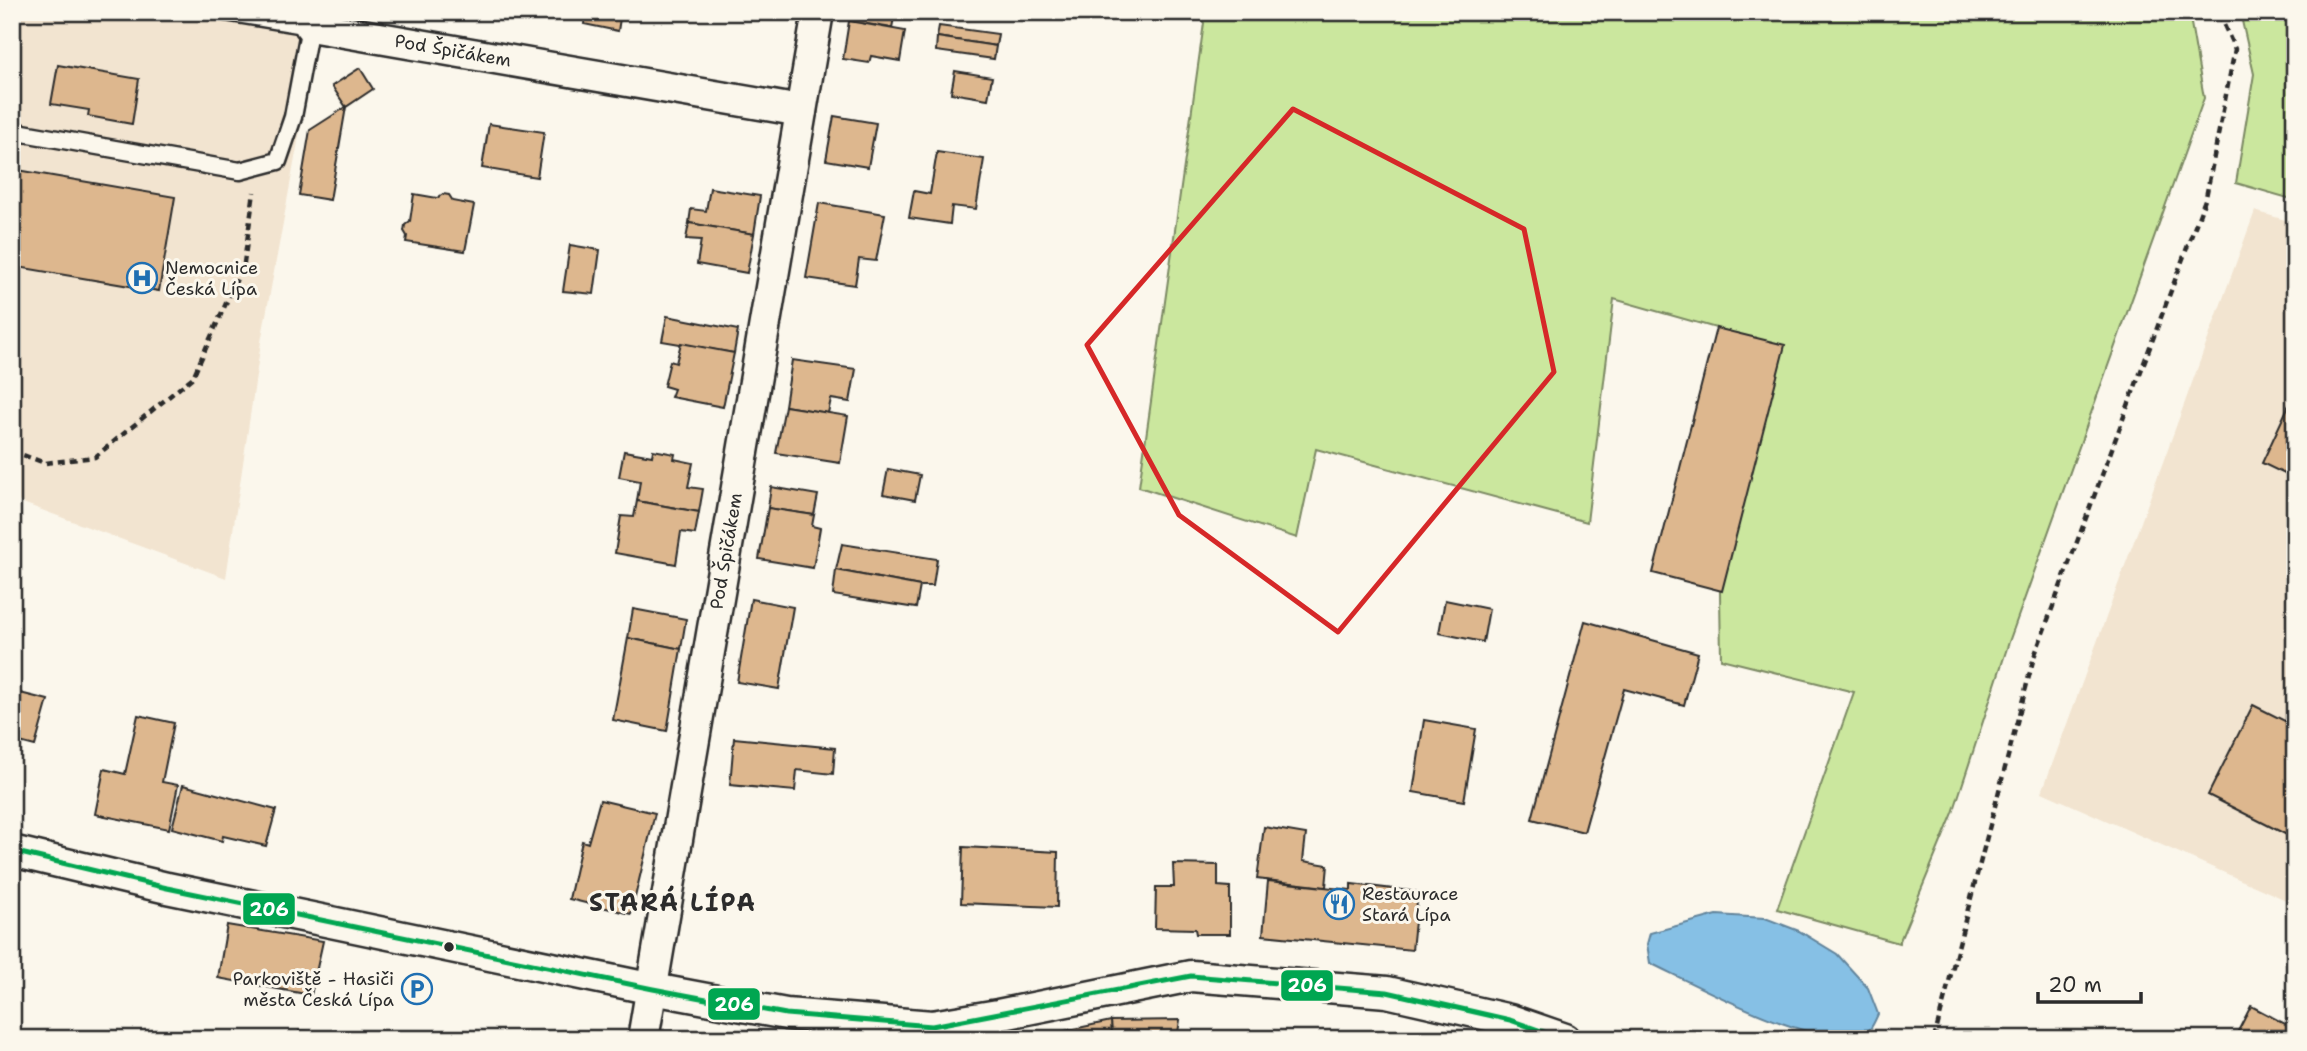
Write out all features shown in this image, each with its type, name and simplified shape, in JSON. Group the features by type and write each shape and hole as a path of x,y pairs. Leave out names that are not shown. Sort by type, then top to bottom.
{"street":[{"name":"Pod Špičákem","path":"643,1039 818,12"},
{"name":"Pod Špičákem","path":"311,19 801,111"},
{"path":"12,850 167,888 786,1014 932,1026 1191,975 1387,992 1510,1020 1565,1039"}],"lane":[{"path":"12,131 240,171 278,161 293,117 311,19 225,12"}],"path":[{"path":"1934,1039 2034,657 2206,197 2235,49 2218,12"},
{"path":"12,451 45,463 94,457 193,377 244,262 258,167"}],"highlighted area":[{"path":"1293,109 1524,229 1554,372 1338,632 1179,515 1087,345"}],"shaded area":[{"name":"Nemocnice Česká Lípa","path":"12,12 322,12 261,342 226,578 12,499"},
{"path":"2255,211 2295,223 2295,904 2042,792"}],"green space":[{"path":"1197,12 2189,12 2204,98 2009,642 1953,813 1899,943 1777,909 1854,692 1721,659 1716,328 1614,299 1587,522 1316,449 1297,538 1139,487 1204,23"},
{"path":"2240,12 2295,12 2295,200 2236,183 2254,74"}],"water":[{"path":"1717,915 1765,918 1799,931 1837,954 1868,988 1878,1014 1870,1028 1857,1037 1836,1037 1811,1032 1753,1012 1650,963 1647,944 1650,933"}],"building":[{"path":"586,12 621,12 618,31 584,24"},
{"path":"851,12 895,12 892,28 849,21"},
{"path":"849,21 905,31 900,61 871,56 869,63 843,59"},
{"path":"939,26 998,34 996,46 937,37"},
{"path":"937,37 996,46 994,59 936,51"},
{"path":"58,65 139,79 132,124 88,116 89,110 51,104"},
{"path":"360,68 373,89 346,107 332,86"},
{"path":"955,71 992,77 988,99 951,93"},
{"path":"346,107 330,200 299,195 310,130"},
{"path":"834,116 876,123 868,167 826,160"},
{"path":"489,124 544,132 537,177 482,168"},
{"path":"937,152 984,159 976,209 952,206 950,224 909,218 914,191 930,194"},
{"path":"12,169 175,197 159,291 12,266"},
{"path":"710,188 760,196 754,234 689,223 691,209 706,211"},
{"path":"414,194 437,198 443,194 449,195 453,201 474,205 465,251 406,242 405,225 410,221"},
{"path":"819,203 885,214 876,261 859,259 855,285 806,278"},
{"path":"689,223 754,234 747,273 697,264 701,240 686,239"},
{"path":"570,245 600,250 594,294 563,291"},
{"path":"667,316 738,330 734,353 662,341"},
{"path":"1716,328 1785,345 1722,591 1653,573"},
{"path":"681,343 734,353 723,407 671,397 674,389 664,386 670,361 676,363"},
{"path":"792,360 856,369 850,402 831,399 828,413 785,406"},
{"path":"2295,394 2295,410 2288,407"},
{"path":"785,406 848,416 840,463 776,453"},
{"path":"2288,407 2295,410 2295,479 2262,463"},
{"path":"653,450 675,454 674,459 693,463 688,487 703,489 699,512 637,501 640,481 619,477 624,451 652,456"},
{"path":"888,469 920,475 915,500 883,494"},
{"path":"771,487 818,495 814,515 768,508"},
{"path":"637,501 699,512 695,534 681,532 676,564 615,553 621,516 634,517"},
{"path":"768,508 814,515 812,526 820,528 813,568 759,559"},
{"path":"2295,534 2295,549 2289,546"},
{"path":"842,544 937,559 933,586 920,586 836,570"},
{"path":"836,570 920,586 916,608 833,595"},
{"path":"751,599 793,607 779,689 737,682"},
{"path":"1445,600 1489,609 1483,642 1439,633"},
{"path":"633,609 686,619 681,649 628,638"},
{"path":"1585,621 1698,653 1684,705 1624,689 1584,832 1532,819"},
{"path":"628,638 681,649 667,731 613,720"},
{"path":"12,691 48,700 35,746 12,740"},
{"path":"2253,705 2295,726 2295,839 2208,795"},
{"path":"138,715 174,723 162,782 178,785 169,829 95,814 104,769 125,774"},
{"path":"1424,720 1476,729 1464,801 1413,792"},
{"path":"734,738 835,748 833,774 797,770 795,791 730,785"},
{"path":"183,785 276,810 266,846 223,836 222,841 172,828"},
{"path":"600,800 655,813 631,914 569,899 582,841 588,843"},
{"path":"1264,827 1306,834 1303,861 1328,865 1326,887 1257,879"},
{"path":"963,847 1058,852 1057,907 961,903"},
{"path":"1173,864 1218,865 1218,886 1230,887 1230,934 1196,934 1195,929 1155,928 1156,887 1174,887"},
{"path":"1268,881 1351,890 1351,884 1418,892 1412,950 1263,935"},
{"path":"227,925 323,941 311,995 218,978"},
{"path":"2251,1006 2295,1029 2295,1039 2234,1039"},
{"path":"1180,1020 1177,1039 1112,1039 1111,1021"},
{"path":"1111,1021 1112,1039 1056,1039 1055,1033"},
{"path":"299,1031 305,1031 343,1039 298,1039"}],"transit line":[{"name":"206","path":"12,851 167,888 786,1014 932,1026 1191,976 1387,992 1510,1020 1564,1039"}],"place":[{"name":"Nemocnice Česká Lípa","path":"142,278"},
{"name":"Restaurace Stará Lípa","path":"1339,904"},
{"name":"Parkoviště - Hasiči města Česká Lípa","path":"417,989"}],"district":[{"name":"STARÁ LÍPA","path":"673,903"}]}
